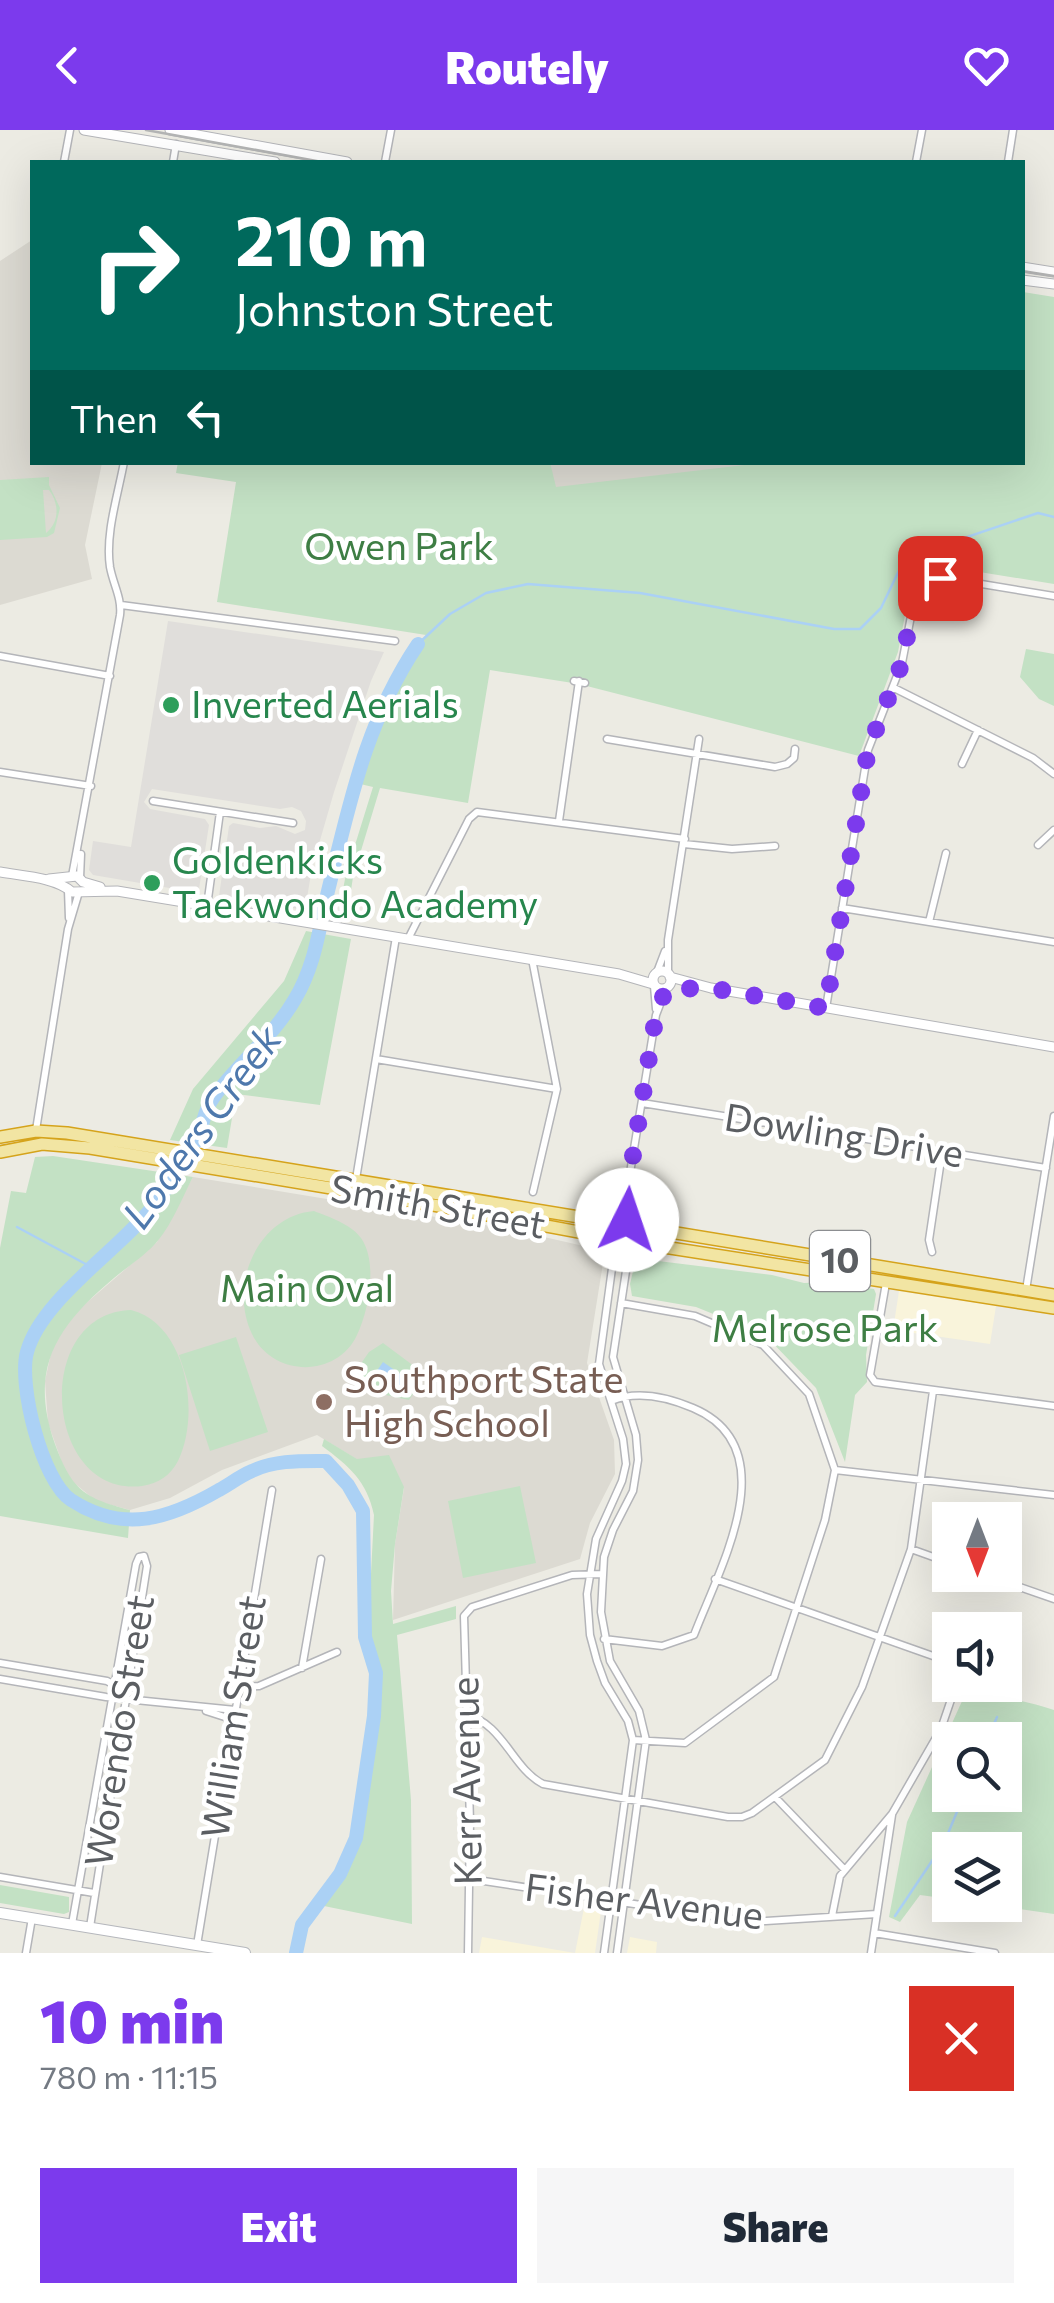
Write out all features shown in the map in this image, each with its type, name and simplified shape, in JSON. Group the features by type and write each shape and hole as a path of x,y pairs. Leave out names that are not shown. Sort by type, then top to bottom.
{"highway":[{"name":"Smith Street","path":"0,1136 36,1131 666,1248 1054,1308"},
{"name":"Smith Street","path":"0,1152 31,1144 56,1144 166,1155"},
{"name":"Smith Street","path":"201,1161 356,1180 1054,1296"},
{"path":"621,1240 622,1224"}],"main road":[{"path":"0,1913 245,1953"}],"street":[{"path":"64,160 70,130"},
{"path":"84,130 265,160"},
{"path":"170,130 317,160"},
{"path":"385,160 391,130"},
{"path":"916,160 922,130"},
{"path":"1008,160 1013,130"},
{"path":"173,160 176,144"},
{"path":"1025,267 1054,272"},
{"path":"1025,280 1054,284"},
{"path":"36,1131 121,604 110,567 110,543 123,465"},
{"path":"826,1008 868,750 894,688 921,580 940,578 1054,596"},
{"path":"121,604 394,641"},
{"path":"0,656 110,676"},
{"path":"560,821 579,682"},
{"path":"894,688 1033,758 1054,774"},
{"path":"962,764 978,730"},
{"path":"608,739 775,767 794,758 795,749"},
{"path":"622,1224 700,739"},
{"path":"0,772 91,786"},
{"path":"153,801 292,822"},
{"path":"207,906 220,812"},
{"path":"408,939 469,819 477,812 560,821 732,849 775,846"},
{"path":"1038,845 1054,830"},
{"path":"929,922 946,854"},
{"path":"0,872 1054,1046"},
{"path":"842,908 1054,942"},
{"path":"356,1180 396,937"},
{"path":"532,959 558,1089 532,1192"},
{"path":"376,1059 558,1089"},
{"name":"Dowling Drive","path":"642,1103 1046,1168"},
{"path":"1025,1291 1054,1116"},
{"path":"932,1252 928,1240 942,1153"},
{"path":"617,1953 646,1740 642,1717 614,1671 604,1639 601,1574 611,1535 631,1495 638,1468 636,1435 613,1352 627,1265 621,1240"},
{"path":"604,1953 633,1740 625,1714 602,1678 592,1643 588,1573 598,1533 625,1468 624,1444 599,1360 621,1240"},
{"path":"627,1265 640,1254 666,1248"},
{"path":"886,1281 870,1375 875,1382 1054,1406"},
{"path":"621,1303 695,1316 763,1345 812,1398 835,1470 825,1520 774,1677 685,1743 633,1740"},
{"path":"466,1715 491,1728 540,1783 742,1818 775,1797 825,1760 862,1687 910,1549 933,1391"},
{"path":"604,1639 662,1646 694,1634 742,1503 742,1470 736,1448 726,1432 705,1413 671,1400 624,1395 611,1400"},
{"path":"835,1470 1054,1494"},
{"name":"William Street","path":"197,1945 272,1490"},
{"path":"910,1549 932,1557"},
{"name":"Worendo Street","path":"72,1924 136,1564 138,1557 144,1556 147,1566 90,1927"},
{"path":"302,1668 321,1558"},
{"path":"588,1573 601,1574"},
{"name":"Kerr Avenue","path":"468,1953 470,1879 463,1623 466,1610 572,1574 588,1573"},
{"path":"715,1579 932,1656"},
{"path":"1022,1588 1054,1599"},
{"path":"239,1687 259,1686 337,1652"},
{"path":"0,1663 96,1679 136,1698 236,1710"},
{"path":"0,1679 94,1695 126,1694"},
{"path":"94,1695 96,1679"},
{"path":"832,1916 840,1876 892,1814 941,1729 950,1702"},
{"path":"196,1708 234,1720"},
{"path":"775,1797 845,1870"},
{"path":"871,1953 892,1814"},
{"path":"0,1877 94,1893"},
{"name":"Fisher Avenue","path":"470,1879 752,1922 877,1914"},
{"path":"26,1953 32,1918"},
{"path":"874,1934 995,1953"}],"shaded area":[{"path":"30,241 30,465 102,465 85,545 92,579 0,605 0,261"},
{"path":"550,465 754,465 555,488"},
{"path":"168,621 384,652 334,792 312,868 305,910 219,896 229,826 276,826 295,834 305,830 306,821 301,811 292,807 280,809 152,789 144,802 150,809 205,819 209,825 199,889 193,892 93,875 89,870 93,841 131,847"},
{"name":"Southport State High School","path":"193,1177 509,1229 601,1250 604,1257 587,1363 614,1440 615,1474 590,1523 580,1559 393,1620 395,1544 404,1488 317,1435 222,1470 170,1498 130,1510 96,1501 67,1477 48,1423 45,1381 52,1348 70,1317 157,1242"},
{"path":"899,1291 996,1306 990,1344 893,1330"},
{"path":"584,1908 601,1911 595,1953 575,1953"},
{"path":"482,1937 575,1953 479,1953"},
{"path":"630,1937 657,1942 656,1953 627,1953"}],"green space":[{"name":"Owen Park","path":"1025,292 1054,297 1054,584 930,564 918,567 898,652 859,756 579,684 490,670 468,803 380,788 353,877 347,917 338,915 346,874 373,787 356,783 367,743 392,686 426,635 217,602 236,482 176,473 177,465 551,465 556,487 745,465 1025,465"},
{"path":"49,477 60,508 54,533 47,537 0,540 0,480","holes":["43,490 49,490 56,512 46,533"]},
{"path":"1026,649 1054,654 1054,706 1039,699 1020,677"},
{"path":"306,931 351,939 320,1105 236,1094 227,1148 170,1140 193,1089 284,981"},
{"path":"53,1156 193,1177 161,1237 77,1313 53,1350 47,1371 47,1417 61,1460 82,1490 130,1510 128,1538 0,1516 0,1248 11,1191 26,1193 35,1157"},
{"name":"Main Oval","path":"314,1211 346,1225 361,1238 369,1260 370,1286 361,1325 348,1349 321,1365 305,1367 274,1359 262,1348 245,1315 244,1294 246,1274 263,1239 277,1225"},
{"name":"Melrose Park","path":"650,1260 772,1275 804,1283 874,1289 866,1355 867,1382 855,1395 845,1462 816,1388 765,1335 696,1307 632,1296 634,1267"},
{"path":"131,1310 150,1319 165,1333 177,1352 188,1396 185,1442 178,1461 163,1478 142,1486 109,1482 85,1464 69,1436 62,1404 65,1370 77,1340 99,1319"},
{"path":"236,1337 268,1432 210,1451 179,1355"},
{"path":"383,1343 426,1375 409,1400 367,1391 355,1372 369,1352"},
{"path":"324,1439 357,1459 389,1455 404,1487 391,1591 393,1624 456,1606 456,1619 397,1635 411,1800 412,1924 324,1906 345,1878 359,1842 378,1717 380,1674 368,1632 374,1515 362,1484 322,1446"},
{"path":"520,1486 536,1563 463,1578 448,1501"},
{"path":"962,1702 1022,1702 1054,1710 1054,1914 1022,1909 1022,1832 932,1832 932,1897 920,1895 900,1922 889,1917 907,1822 932,1767 932,1812 1022,1812 1022,1722 953,1722"},
{"path":"0,1885 69,1897 69,1912 0,1903"}],"water":[{"path":"383,1362 406,1378 397,1391 374,1375"}],"waterway":[{"name":"Loders Creek","path":"418,644 450,614 486,593 528,584 640,593 834,629 860,629 881,608 905,558 1038,513 1054,517"},
{"name":"Loders Creek","path":"296,1953 302,1925 340,1874 356,1838 374,1716 376,1673 365,1637 363,1511 348,1485 326,1461 261,1467 182,1509 146,1519 109,1517 90,1511 71,1500 51,1473 29,1408 25,1367 35,1332 48,1313 155,1204 192,1148 213,1098 295,999 312,960 344,826 372,733 418,644"},
{"path":"17,1227 93,1268"},
{"path":"995,1722 997,1717"},
{"path":"895,1916 944,1843 957,1812"}],"tram line":[{"path":"146,130 311,160"},
{"path":"1025,271 1054,276"}],"place":[{"name":"Inverted Aerials","path":"171,705"},
{"name":"Goldenkicks Taekwondo Academy","path":"152,883"},
{"name":"Southport State High School","path":"324,1402"}],"route":[{"path":"627,1220 628,1186 656,1015 668,986 710,988 826,1008 868,750 902,663 916,590 921,580 940,578"}]}
